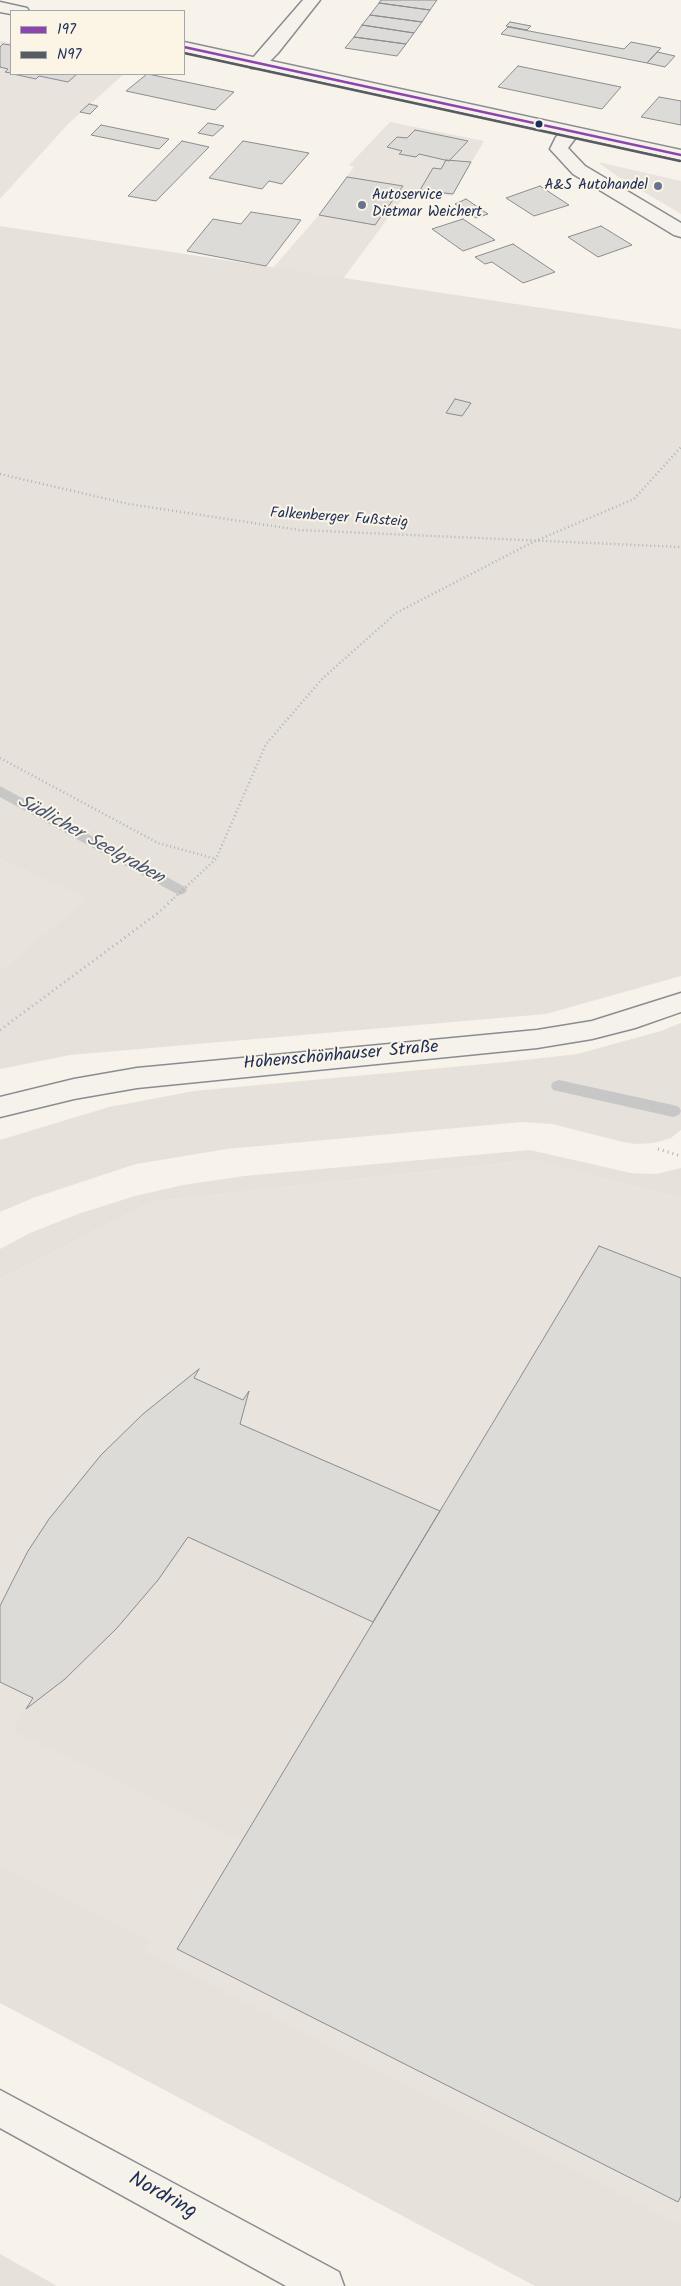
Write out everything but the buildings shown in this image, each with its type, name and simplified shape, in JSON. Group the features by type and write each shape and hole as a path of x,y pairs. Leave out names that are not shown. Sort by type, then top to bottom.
{"street":[{"path":"257,64 272,49 312,0"},
{"path":"0,7 16,10"},
{"path":"185,47 681,156"},
{"path":"571,132 562,141 559,149 579,170 681,231"},
{"name":"Hohenschönhauser Straße","path":"0,1107 74,1089 137,1078 537,1039 592,1030 626,1021 681,1002"},
{"name":"Nordring","path":"0,2108 324,2286"}],"path":[{"path":"0,1030 158,913 216,859 266,744 323,678 396,613 533,542 634,499 681,448"},
{"name":"Falkenberger Fußsteig","path":"0,474 129,504 299,530 533,542 680,547"},
{"path":"0,758 158,843 216,859"},
{"path":"658,1148 681,1156"}],"shaded area":[{"path":"0,41 10,43 10,75 123,75 68,124 0,199"},
{"name":"Autoservice Dietmar Weichert","path":"390,122 484,141 452,196 408,191 343,279 272,269 319,215 354,167 349,165"},
{"name":"A&S Autohandel","path":"598,162 681,181 681,214 614,174"},
{"path":"0,226 681,329 681,976 546,1014 70,1055 0,1069 0,970 87,899 0,859"},
{"path":"0,859 88,899 0,970"},
{"path":"681,1023 681,1130 671,1138 654,1143 636,1144 623,1142 552,1124 522,1122 227,1149 136,1164 33,1198 0,1212 0,1140 109,1107 194,1091 577,1054 661,1031"},
{"path":"530,1150 631,1173 656,1174 681,1168 681,1198 532,1160 151,1202 0,1279 0,1249 30,1233 78,1214 135,1196 183,1185 244,1176"},
{"path":"532,1160 681,1198 681,2279 0,1932 0,1279 151,1202"},
{"path":"188,1537 373,1622 242,1841 13,1731 26,1709 65,1679 133,1611 158,1580"},
{"path":"0,1865 149,1940 144,1951 681,2225 681,2286 535,2286 0,2003"},
{"path":"0,2254 57,2286 0,2286"}],"waterway":[{"name":"Südlicher Seelgraben","path":"0,791 180,890"},
{"name":"Südlicher Seelgraben","path":"559,1086 673,1111"}],"transit line":[{"name":"197","path":"185,47 681,155"},
{"name":"N97","path":"185,53 680,161"}],"place":[{"name":"A&S Autohandel","path":"658,186"},
{"name":"Autoservice Dietmar Weichert","path":"362,205"}]}
